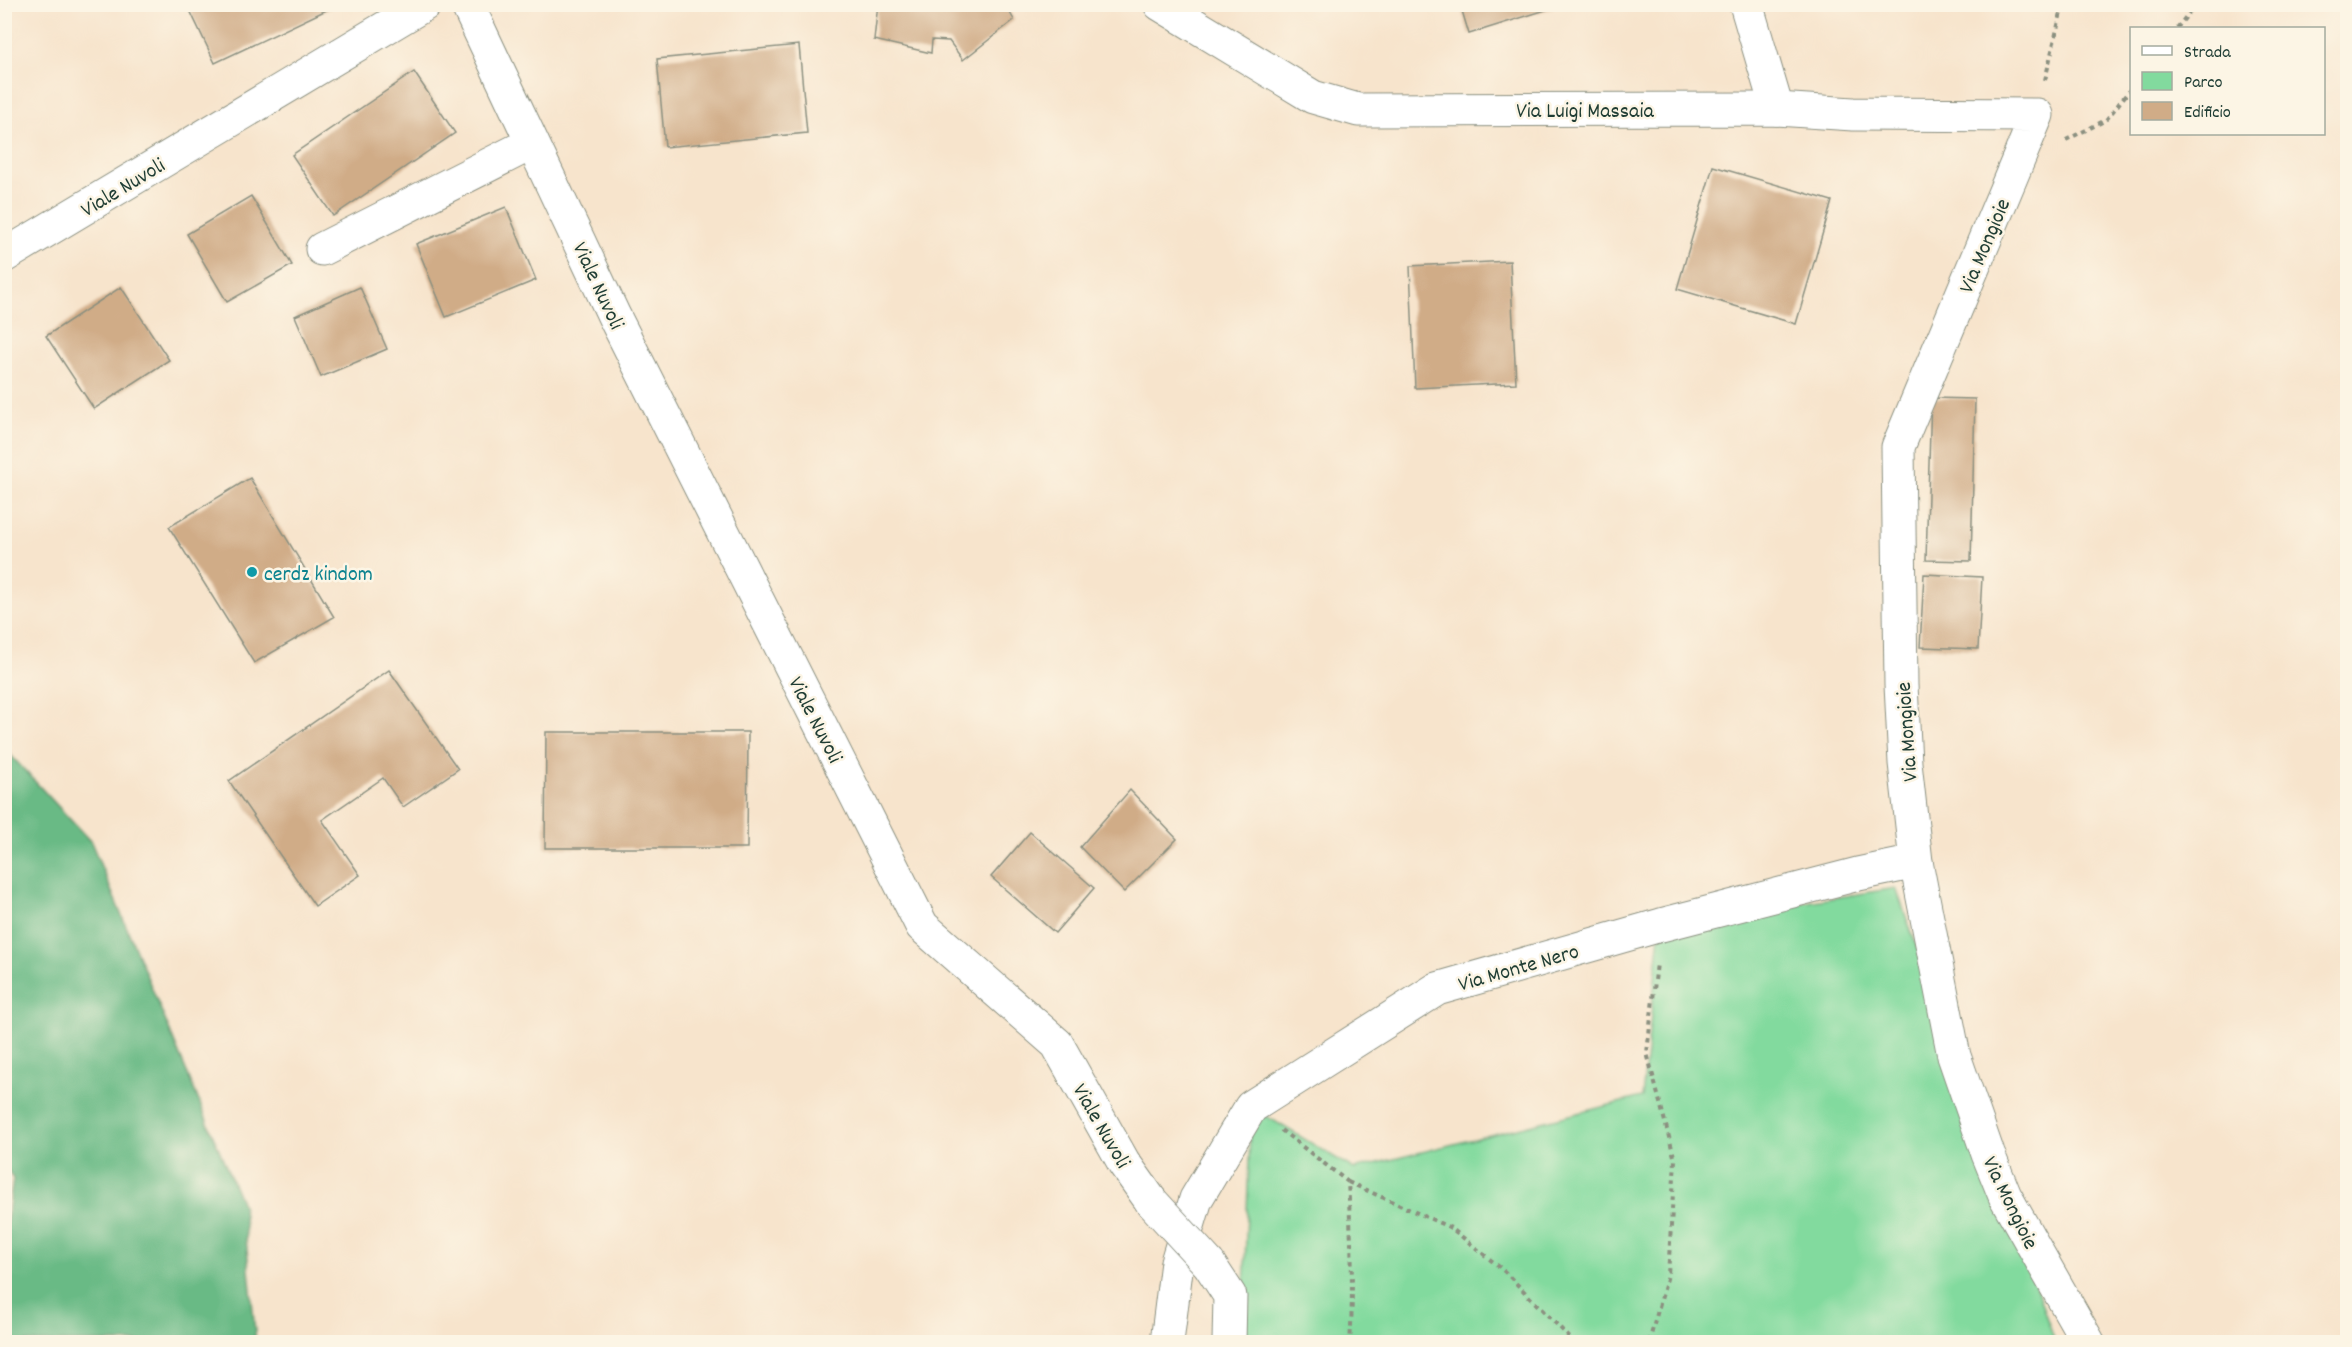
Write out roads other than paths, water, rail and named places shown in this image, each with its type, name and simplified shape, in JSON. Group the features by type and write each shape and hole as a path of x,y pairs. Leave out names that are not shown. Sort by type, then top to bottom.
{"street":[{"name":"Viale Nuvoli","path":"4,256 425,4"},
{"name":"Viale Nuvoli","path":"467,4 614,316 921,926 1057,1044 1124,1162 1151,1201 1209,1264 1230,1296 1229,1342"},
{"name":"Via Luigi Massaia","path":"1160,4 1313,97 1358,110 1777,109 1853,114 2037,115"},
{"path":"1746,4 1777,109"},
{"name":"Via Mongioie","path":"2037,115 1898,447 1902,696 1905,763 1916,862 1954,1056 2005,1196 2088,1342"},
{"path":"322,249 532,142"},
{"name":"Via Monte Nero","path":"1167,1342 1177,1262 1196,1198 1251,1107 1437,989 1661,925 1858,874 1916,862"}],"place":[{"name":"cerdz kindom","path":"252,572"}]}
